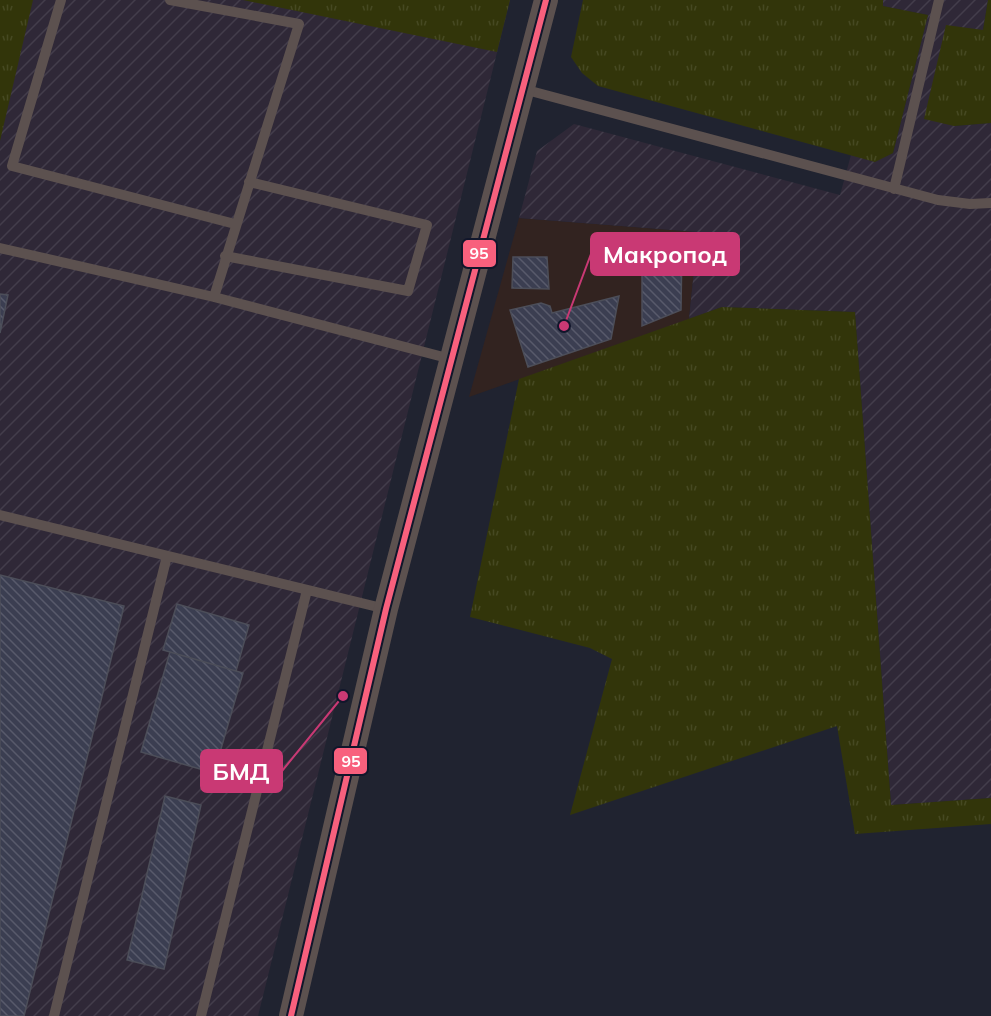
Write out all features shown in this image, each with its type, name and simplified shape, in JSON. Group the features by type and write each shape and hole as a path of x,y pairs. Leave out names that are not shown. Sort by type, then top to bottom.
{"street":[{"path":"291,1016 386,609 546,0"}],"lane":[{"path":"61,0 12,166 235,224"},
{"path":"170,0 299,24 214,297"},
{"path":"894,189 939,0"},
{"path":"522,89 938,200 970,204 991,203"},
{"path":"225,256 408,291 427,225 249,182"},
{"path":"0,249 214,297 451,359"},
{"path":"0,515 386,609"},
{"path":"54,1016 167,555"},
{"path":"201,1016 307,590"}],"shaded area":[{"path":"0,0 510,0 258,1016 0,1016"},
{"path":"883,0 988,0 983,30 954,126 991,123 991,798 891,805 855,312 722,307 689,319 698,232 519,218 537,151 574,124 840,195 851,155 875,161 893,153 928,15 882,6"},
{"path":"519,218 698,232 689,319 469,397"}],"green space":[{"path":"0,0 33,0 0,141"},
{"path":"243,0 510,0 497,52"},
{"path":"583,0 883,0 883,6 928,15 893,153 875,162 598,86 582,73 571,57"},
{"path":"988,0 991,0 991,123 954,126 924,119 946,25 983,30"},
{"path":"722,307 855,312 891,805 991,798 991,824 855,834 837,726 570,815 612,659 590,648 470,617 519,379"}],"building":[{"path":"642,242 682,246 681,310 642,326"},
{"path":"513,257 547,257 549,289 512,288"},
{"path":"0,294 8,295 0,333"},
{"path":"619,296 611,339 528,367 510,310 541,303 550,306 552,313"},
{"path":"0,575 124,606 24,1016 0,1016"},
{"path":"177,604 249,625 236,671 163,650"},
{"path":"170,652 243,673 214,773 141,752"},
{"path":"165,796 201,805 164,969 127,960"}],"transit line":[{"name":"95","path":"291,1016 386,609 546,0"}],"place":[{"name":"Макропод","path":"564,326"},
{"name":"БМД","path":"343,696"}]}
